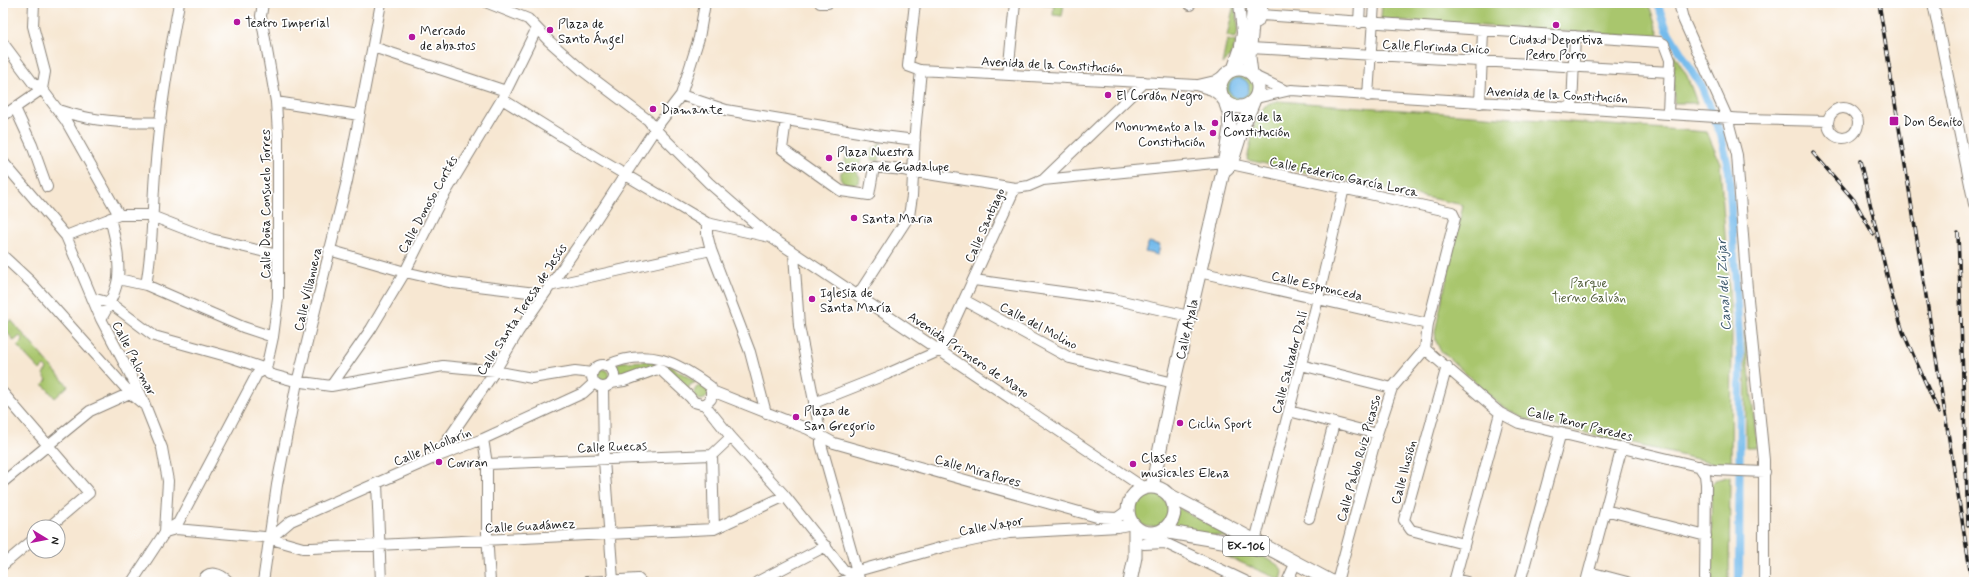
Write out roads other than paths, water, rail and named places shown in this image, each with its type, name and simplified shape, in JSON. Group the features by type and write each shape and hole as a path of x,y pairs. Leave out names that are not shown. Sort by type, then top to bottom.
{"main road":[{"path":"1248,42 1219,89 1223,100 1231,106 1243,108 1254,100 1258,87 1252,74 1248,42 1253,3"},
{"path":"1232,69 1246,70 1252,74"},
{"name":"Calle Ayala","path":"1147,484 1174,383 1199,272 1226,166 1230,128 1229,113 1223,100"},
{"name":"Calle Ayala","path":"1226,166 1254,100"},
{"path":"1130,582 1137,534 1128,510 1132,498 1147,484 1160,489 1169,495 1172,501 1174,514 1168,526 1160,535"},
{"name":"EX-106","path":"1169,495 1255,541 1322,582"},
{"path":"1137,534 1146,533 1160,535"},
{"path":"1137,534 1160,535"},
{"name":"EX-106","path":"1160,535 1248,546 1332,582"}],"street":[{"path":"3,116 42,89 45,72 33,26 34,3"},
{"path":"146,285 154,216 155,172 166,67 179,3"},
{"name":"Calle Doña Consuelo Torres","path":"263,3 261,16 276,102 279,142 278,298 273,337 266,369"},
{"name":"Calle Villanueva","path":"263,582 272,515 298,382 347,181 382,3"},
{"path":"488,3 526,17 582,71 648,120 654,129 709,183 772,238 794,254 799,263 799,326 821,436 821,444 858,576"},
{"path":"705,3 699,38 681,95 726,110 873,135 914,140"},
{"name":"Avenida de la Constitución","path":"915,3 908,66 921,70 1196,85 1212,90 1223,100"},
{"path":"1008,74 1015,3"},
{"path":"1232,69 1242,33 1239,3"},
{"path":"1248,42 1261,16 1263,3"},
{"path":"1359,23 1360,3"},
{"path":"1368,96 1374,3"},
{"path":"1679,3 1683,19 1734,140 1739,169 1747,289 1765,472 1764,582"},
{"path":"1933,3 1974,204"},
{"path":"1261,16 1660,42 1664,44 1668,51 1670,60 1668,114"},
{"name":"Calle Donoso Cortés","path":"331,386 371,329 405,272 440,202 504,95 535,32 538,30"},
{"path":"1480,103 1483,31"},
{"path":"1572,108 1575,36"},
{"path":"3,42 33,83 42,89 58,110 115,216 118,279 110,302 101,319"},
{"name":"Calle Florinda Chico","path":"1248,42 1371,56 1670,72"},
{"path":"373,47 504,95 625,175 707,223 772,238"},
{"name":"Avenida de la Constitución","path":"1196,85 1215,81 1232,69"},
{"path":"858,295 909,216 914,172 914,140 921,70"},
{"path":"1252,74 1284,90"},
{"path":"1126,81 1135,92"},
{"name":"Calle Santiago","path":"941,350 1015,188 1029,186 1043,180 1145,82"},
{"path":"1254,100 1284,90"},
{"name":"Avenida de la Constitución","path":"1284,90 1668,114 1704,115 1723,112 1743,118 1828,121"},
{"name":"Calle Santa Teresa de Jesús","path":"436,457 496,371 518,332 587,233 654,129 681,95"},
{"path":"276,102 359,115"},
{"path":"14,108 32,145 47,187"},
{"path":"58,110 111,121 133,123 161,122"},
{"path":"1734,140 1737,127 1743,118"},
{"path":"786,120 782,149 841,191 869,195 874,167 1015,188"},
{"name":"Calle Palomar","path":"3,162 66,236 101,319 134,381 162,448 168,481 165,532"},
{"name":"Calle Federico García Lorca","path":"1043,180 1226,166 1344,188 1452,212 1455,218 1428,324"},
{"name":"Calle Salvador Dalí","path":"1255,541 1319,298 1344,188"},
{"path":"66,236 115,216 154,216 211,239 278,256"},
{"path":"707,223 707,234 711,250 750,352 766,412"},
{"path":"329,250 405,272 469,286 546,290 711,250"},
{"path":"3,256 31,282 130,393 145,407"},
{"name":"Avenida Primero de Mayo","path":"799,263 858,295 1147,484"},
{"name":"Calle Espronceda","path":"1199,272 1319,298 1428,324"},
{"path":"118,279 146,285 243,327 273,337"},
{"path":"974,280 1113,299 1189,316"},
{"path":"92,298 110,302 154,336 230,357 266,369 270,374 298,382 331,386 443,366 496,371 532,378 575,371 592,372 599,366 605,366 621,359 661,358 683,369 708,387 808,429 821,436"},
{"name":"Calle del Molino","path":"964,300 1070,358 1174,383"},
{"path":"1425,348 1428,324"},
{"name":"Calle Tenor Paredes","path":"1425,348 1500,413 1519,423 1699,466 1725,471 1765,472"},
{"name":"Calle Pablo Ruiz Picasso","path":"1337,582 1377,434 1392,388 1425,348"},
{"path":"814,403 941,350"},
{"path":"113,355 122,360 118,370 109,368 110,357 113,355"},
{"path":"1301,365 1392,388"},
{"path":"605,366 613,372 602,385 604,460 613,580"},
{"name":"Calle Ilusión","path":"1447,366 1404,520 1411,530 1464,544"},
{"path":"132,582 165,532 178,523 257,374 266,369"},
{"name":"Calle Alcollarín","path":"270,538 291,521 436,457 483,439 602,385 624,381 652,370 662,371 690,397"},
{"path":"592,372 592,378 602,385"},
{"path":"3,482 90,411 130,393 134,388 134,381"},
{"path":"708,387 693,386 690,397 694,402 701,405 785,496 845,571 858,576"},
{"path":"701,405 711,399 708,387"},
{"path":"4,397 49,444 89,494 59,519"},
{"path":"1289,412 1377,434"},
{"path":"1467,582 1454,580 1500,413"},
{"path":"808,429 815,426 818,422"},
{"path":"1309,518 1334,423"},
{"path":"1520,582 1561,432"},
{"name":"Calle Miraflores","path":"821,436 834,443 1087,515 1116,518 1128,510"},
{"path":"714,528 712,455 731,437"},
{"path":"483,439 487,464 487,540 490,582"},
{"path":"1622,447 1588,577 1627,582"},
{"name":"Calle Ruecas","path":"487,464 712,455"},
{"path":"1699,466 1705,475 1706,484 1705,582"},
{"path":"1706,484 1713,475 1725,471"},
{"path":"377,483 381,582"},
{"name":"Calle Guadámez","path":"165,532 176,529 270,538 303,548 380,546 714,528 785,496"},
{"path":"1605,510 1706,536"},
{"path":"272,515 282,521 291,521"},
{"path":"1087,515 1087,528"},
{"path":"1118,527 1137,534"},
{"name":"Calle Vapor","path":"841,582 943,547 1008,532 1118,527 1137,534"},
{"path":"1160,535 1247,582"},
{"path":"3,565 26,546"},
{"path":"757,582 826,546"},
{"path":"837,561 846,565 853,561"},
{"path":"1287,582 1295,565"},
{"path":"202,582 204,578 210,574 223,576 229,582"},
{"path":"586,582 638,579 641,582"}],"water":[{"path":"1239,78 1246,81 1249,88 1246,95 1239,98 1232,95 1229,88 1232,81"},
{"path":"1149,242 1160,245 1158,255 1145,252"}],"waterway":[{"name":"Canal del Zújar","path":"1657,3 1667,30 1702,87 1721,135 1729,171 1740,354 1739,582"}],"railway":[{"path":"1879,3 1972,582"},
{"path":"1813,153 1854,200 1873,234"},
{"path":"1860,161 1892,296 1903,332 1939,413"},
{"path":"1958,233 1968,525"},
{"path":"1971,517 1974,536"}],"place":[{"name":"Teatro Imperial","path":"237,22"},
{"name":"Ciudad Deportiva Pedro Porro","path":"1556,25"},
{"name":"Plaza de Santo Ángel","path":"550,30"},
{"name":"Mercado de abastos","path":"412,37"},
{"name":"El Cordón Negro","path":"1108,95"},
{"name":"Diamante","path":"653,109"},
{"name":"Don Benito","path":"1894,121"},
{"name":"Plaza de la Constitución","path":"1215,123"},
{"name":"Monumento a la Constitución","path":"1213,133"},
{"name":"Plaza Nuestra Señora de Guadalupe","path":"829,158"},
{"name":"Santa Maria","path":"854,218"},
{"name":"Iglesia de Santa María","path":"812,299"},
{"name":"Plaza de San Gregorio","path":"796,417"},
{"name":"Ciclin Sport","path":"1180,423"},
{"name":"Coviran","path":"439,462"},
{"name":"Clases musicales Elena","path":"1133,464"}],"park label":[{"name":"Parque Tierno Galván","path":"1589,290"}]}
